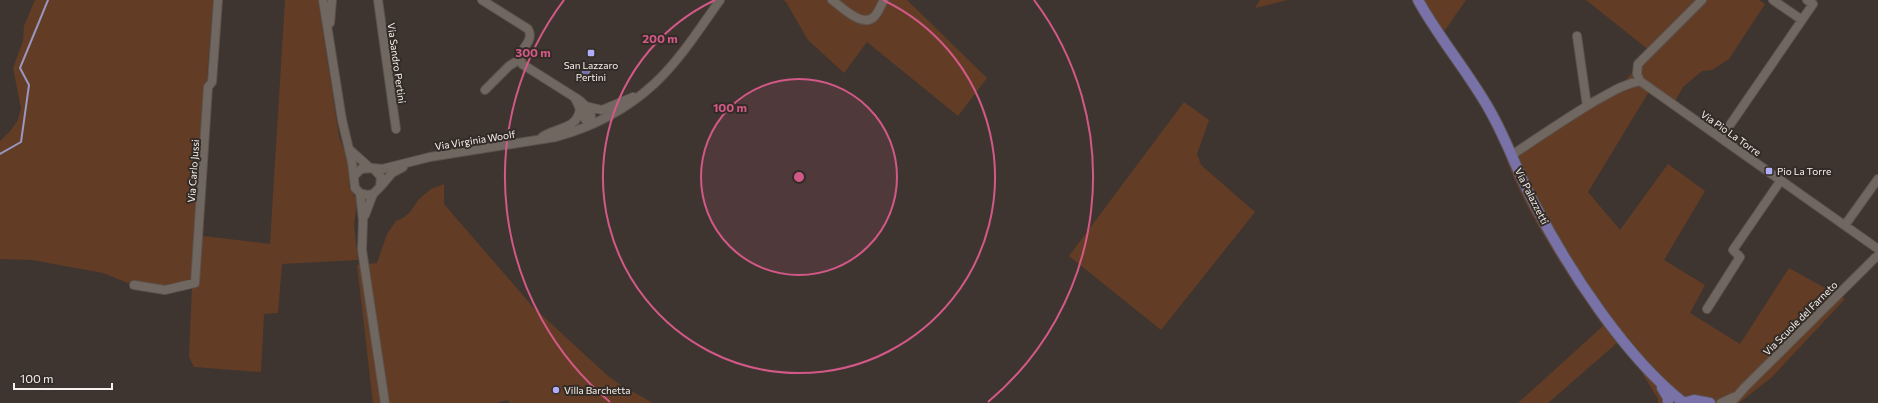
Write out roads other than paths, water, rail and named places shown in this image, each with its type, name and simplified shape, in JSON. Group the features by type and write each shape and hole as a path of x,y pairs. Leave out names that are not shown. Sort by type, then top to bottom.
{"main road":[{"name":"Via Palazzetti","path":"1418,0 1490,109 1535,205 1584,286 1615,330 1659,383 1668,398 1668,403"},
{"name":"Via Palazzetti","path":"1659,383 1683,403 1694,400 1710,403"}],"street":[{"name":"Via Carlo Jussi","path":"134,286 165,290 195,282 208,87 212,82 218,0"},
{"path":"323,0 329,30 342,120 355,176 355,188 360,193 367,195 374,194"},
{"path":"329,30 332,0"},
{"name":"Via Sandro Pertini","path":"378,0 396,129"},
{"path":"482,0 528,29 530,38 521,52 520,59 522,64 574,97 592,118 591,124"},
{"name":"Via Virginia Woolf","path":"371,168 388,168 415,160 538,140 572,132 591,124 621,109 655,83 672,64 720,0"},
{"path":"832,0 861,20 868,21 875,16 884,0"},
{"path":"1512,155 1587,106 1618,88 1640,81 1637,74 1638,64 1702,0"},
{"path":"1773,0 1802,20"},
{"path":"1721,138 1813,4 1807,0"},
{"path":"1577,36 1587,106"},
{"path":"485,90 509,66 520,59"},
{"name":"Via Pio La Torre","path":"1640,81 1878,249"},
{"name":"Via Virginia Woolf","path":"538,140 548,133 573,124 583,106 602,110 629,98 639,96"},
{"path":"348,148 360,161 381,177 380,187 374,194 363,220"},
{"name":"Via Virginia Woolf","path":"380,187 392,173 415,160"},
{"path":"355,176 361,169 371,168"},
{"path":"1845,226 1878,178"},
{"path":"1707,309 1740,257 1733,250 1781,180"},
{"path":"360,193 363,220 362,250 385,403"},
{"name":"Via Scuole del Farneto","path":"1731,403 1737,395 1878,255"},
{"name":"Via Scuole del Farneto","path":"1721,403 1737,395"}],"water":[{"path":"585,68 590,71 583,82 578,79"}],"waterway":[{"path":"0,154 21,142 29,85 20,68 48,0"}],"place":[{"name":"San Lazzaro Pertini","path":"591,53"},
{"name":"Pio La Torre","path":"1769,171"},
{"name":"Villa Barchetta","path":"556,390"}]}
